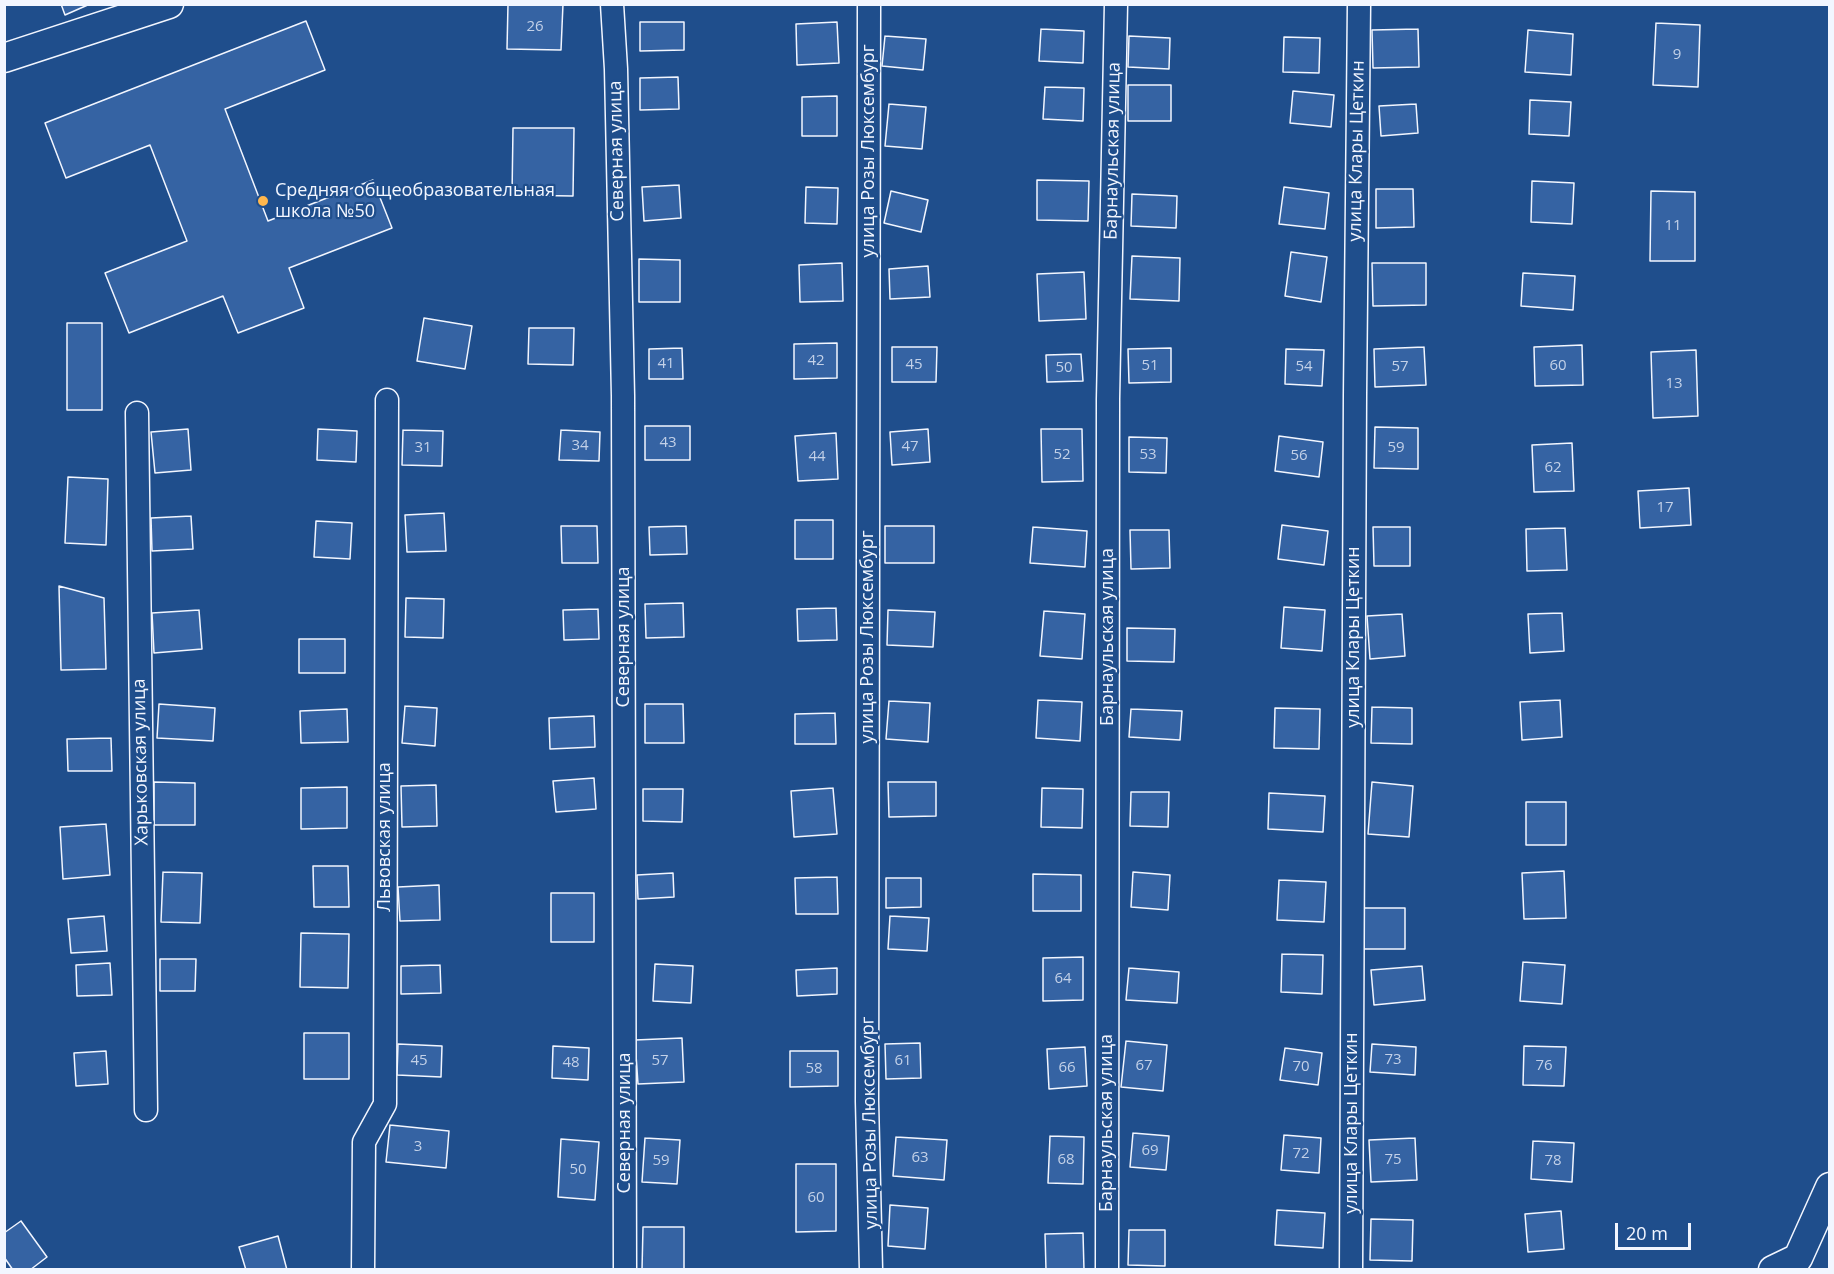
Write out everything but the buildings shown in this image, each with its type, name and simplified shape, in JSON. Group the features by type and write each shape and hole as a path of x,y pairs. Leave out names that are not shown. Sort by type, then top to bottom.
{"street":[{"path":"4,58 139,9 169,4"},
{"name":"Северная улица","path":"612,4 616,69 623,408 625,1269"},
{"name":"улица Розы Люксембург","path":"869,4 867,1101 871,1269"},
{"name":"Барнаульская улица","path":"1107,1269 1108,399 1116,4"},
{"name":"улица Клары Цеткин","path":"1351,1269 1359,4"},
{"name":"Львовская улица","path":"363,1269 364,1142 385,1104 387,400"},
{"name":"Харьковская улица","path":"137,413 146,1110"},
{"path":"1773,1269 1798,1258 1830,1187"}],"place":[{"name":"Средняя общеобразовательная школа №50","path":"263,201"}]}
